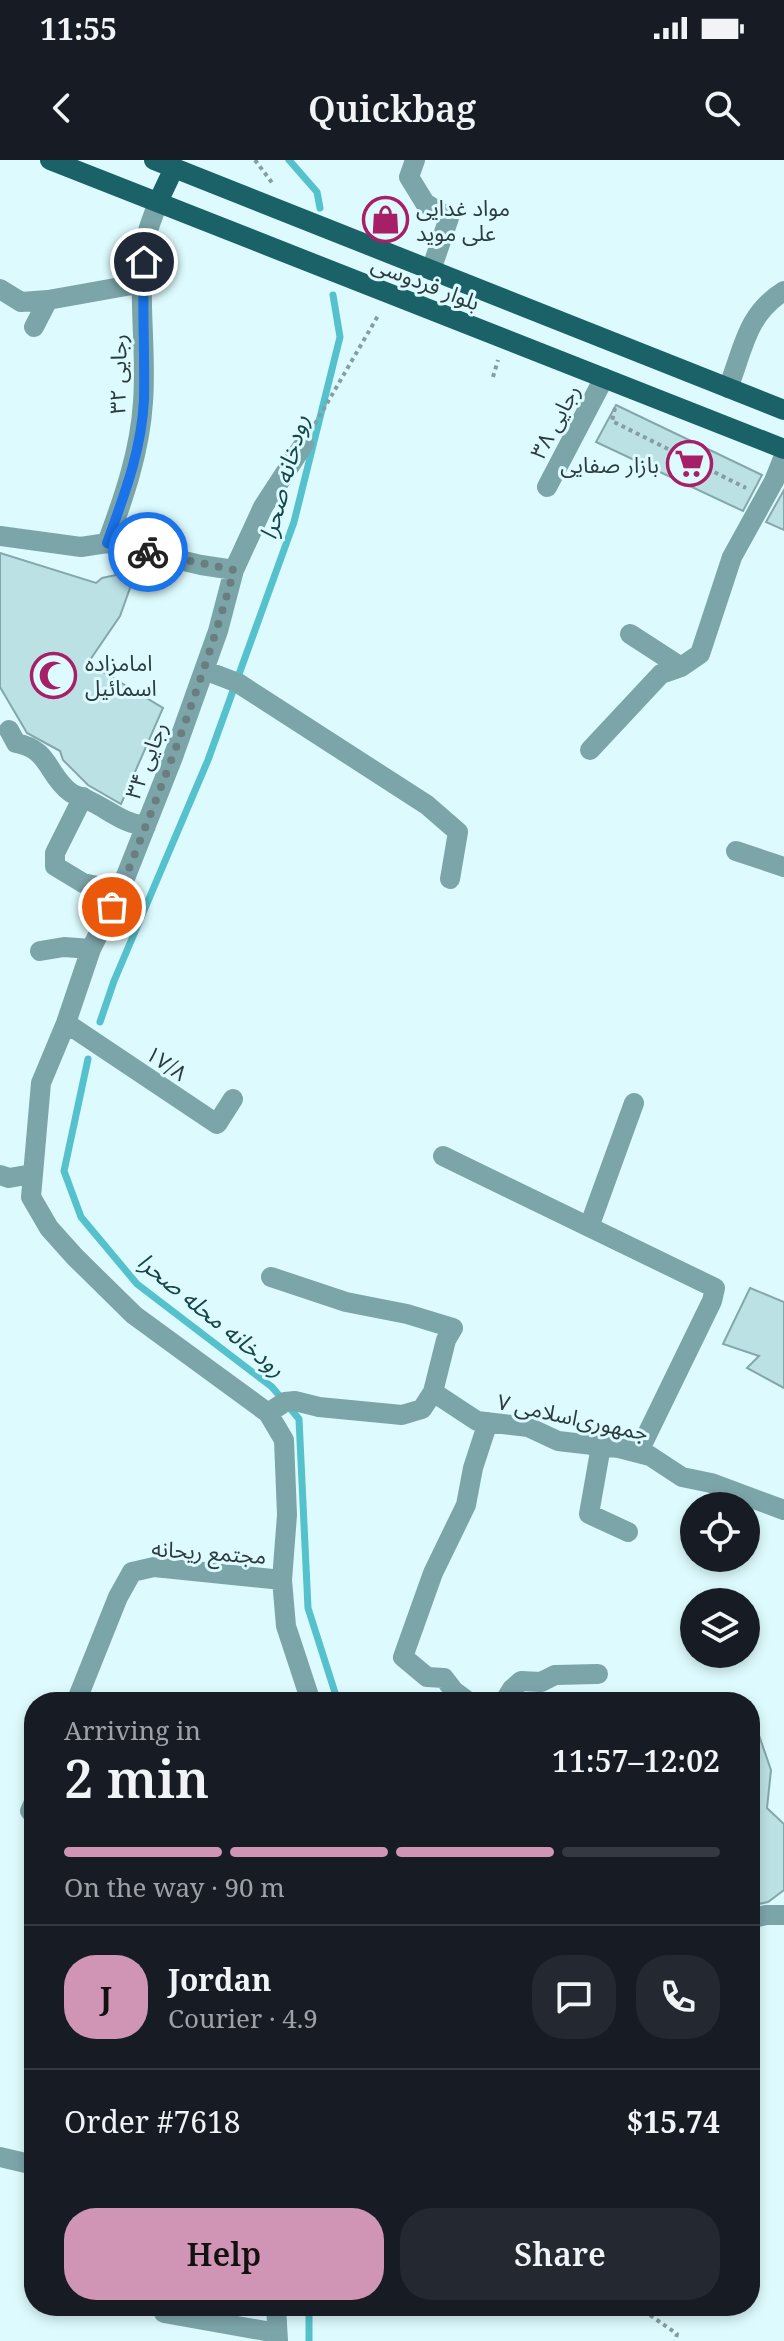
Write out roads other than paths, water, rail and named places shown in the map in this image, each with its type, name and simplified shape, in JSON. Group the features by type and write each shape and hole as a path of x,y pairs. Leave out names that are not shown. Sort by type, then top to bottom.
{"main road":[{"name":"بلوار فردوسی","path":"50,160 784,449"},
{"name":"بلوار فردوسی","path":"154,160 784,410"},
{"path":"158,202 174,168"}],"street":[{"path":"415,160 409,177 425,203 449,218 431,270"},
{"name":"رجایی ۳۲","path":"107,543 130,480 139,439 144,400 145,241 158,202"},
{"path":"0,289 21,302 143,283"},
{"path":"728,388 754,317 767,302 784,291"},
{"path":"34,327 48,300"},
{"name":"رجایی ۳۸","path":"547,487 613,382"},
{"name":"رجایی ۳۴","path":"283,1406 134,1315 49,1228 31,1197 41,1083 66,1023 91,949 120,891 205,671 234,570 263,507 304,444"},
{"path":"590,750 661,674 681,667 700,654 732,557 774,481 784,456"},
{"path":"0,536 81,547 107,543 234,570"},
{"path":"630,634 681,667"},
{"path":"205,671 238,683 415,798 458,832 450,879"},
{"path":"3,729 16,743 31,746 49,763 71,793 132,824 146,826"},
{"path":"83,797 55,853 55,866 83,883 120,891"},
{"path":"736,851 784,867"},
{"path":"40,951 64,947 91,949"},
{"name":"۱۷/۸","path":"66,1023 217,1124 233,1099"},
{"path":"589,1227 634,1103"},
{"path":"443,1156 715,1288 712,1301 638,1453"},
{"path":"0,1175 9,1178 32,1174"},
{"path":"271,1277 346,1302 407,1314 453,1328 442,1351 433,1392 422,1409 402,1415 283,1406 287,1515 282,1580 286,1626 308,1692"},
{"name":"جمهوری‌اسلامی ۷","path":"433,1392 477,1421 528,1427 558,1441 650,1456 682,1477 711,1483 784,1510"},
{"path":"455,1692 444,1678 427,1677 403,1657 433,1573 466,1505 473,1468 488,1422"},
{"path":"601,1446 589,1514 628,1532"},
{"name":"مجتمع ریحانه","path":"80,1692 118,1597 132,1572 154,1567 282,1580"},
{"path":"510,1692 521,1681 541,1682 555,1675 598,1674"},
{"path":"760,1918 784,1915"},
{"path":"0,2157 24,2163"},
{"path":"178,2316 277,2337 276,2316"}],"waterway":[{"name":"رودخانه صحرا","path":"289,160 317,192 320,208"},
{"name":"رودخانه صحرا","path":"100,1022 114,981 208,760 294,522 340,337 333,295"},
{"name":"رودخانه محله صحرا","path":"88,1059 64,1171 81,1217 137,1284 272,1387 299,1419 308,1608 335,1692"},
{"name":"رودخانه محله صحرا","path":"309,2316 309,2341"}],"place":[{"name":"مواد غدایی علی موید","path":"385,220"},
{"name":"بازار صفایی","path":"690,464"},
{"name":"امامزاده اسمائیل","path":"54,675"}]}
